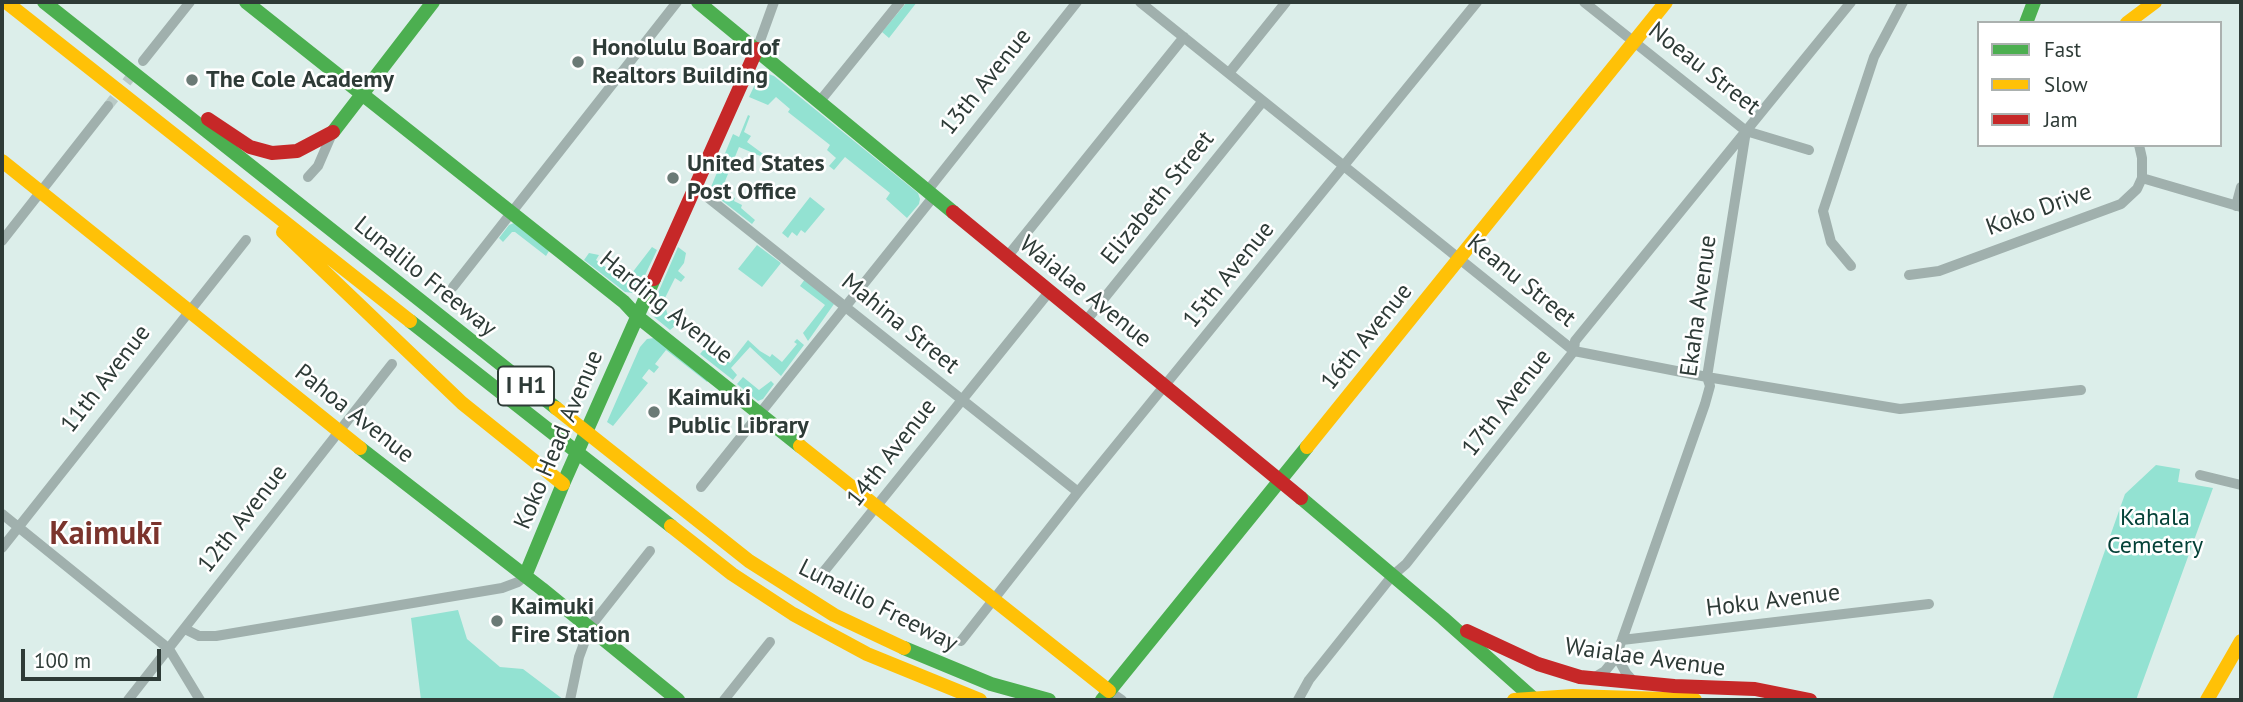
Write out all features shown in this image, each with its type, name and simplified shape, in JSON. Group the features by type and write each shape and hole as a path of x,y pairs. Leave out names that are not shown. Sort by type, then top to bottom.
{"main road":[{"name":"Lunalilo Freeway","path":"6,2 732,574 793,614 846,644 897,668 980,700"},
{"name":"Lunalilo Freeway","path":"46,2 749,561 834,615 888,642 991,684 1049,700"},
{"path":"46,2 250,147 264,152 289,152 310,145 333,132 433,2"},
{"name":"Harding Avenue","path":"247,2 994,600 1106,696"},
{"name":"Waialae Avenue","path":"698,2 1443,618 1525,698"},
{"name":"16th Avenue","path":"1106,696 1667,2"},
{"path":"2027,21 2034,2"},
{"path":"2130,21 2155,2"},
{"name":"Koko Head Avenue","path":"526,576 563,484 757,49"},
{"name":"Pahoa Avenue","path":"2,161 338,431 590,627 678,700"},
{"path":"226,175 462,403 563,484"},
{"name":"Waialae Avenue","path":"1443,618 1493,645 1538,664 1592,679 1674,686 1766,700"},
{"path":"2207,700 2241,641"},
{"path":"1674,686 1755,689 1811,700"},
{"path":"1525,698 1584,696 1695,700"}],"street":[{"path":"143,61 190,2"},
{"path":"453,287 677,2"},
{"name":"Koko Head Avenue","path":"757,49 775,2"},
{"path":"820,101 901,2"},
{"name":"13th Avenue","path":"701,487 844,306 1077,2"},
{"name":"Keanu Street","path":"1140,2 1574,351 1707,377 1900,409 2081,390"},
{"path":"1229,73 1286,2"},
{"name":"15th Avenue","path":"961,641 1078,492 1477,2"},
{"name":"Noeau Street","path":"1584,2 1746,131 1809,150"},
{"path":"1746,131 1851,2"},
{"path":"1851,266 1831,242 1823,211 1874,57 1903,2"},
{"path":"1007,257 1184,37"},
{"name":"Elizabeth Street","path":"1085,322 1263,100"},
{"path":"2,241 108,106"},
{"name":"17th Avenue","path":"1298,700 1309,680 1392,576 1406,564 1574,351 1575,341 1746,131"},
{"name":"Ekaha Avenue","path":"1592,679 1605,671 1614,660 1705,404 1710,386 1707,377 1746,131"},
{"path":"307,177 318,166 333,132"},
{"path":"2139,147 2142,178 2239,206 2241,187"},
{"name":"Koko Drive","path":"1909,275 1940,271 2121,204 2137,189 2142,178"},
{"name":"Mahina Street","path":"696,188 1078,492"},
{"name":"11th Avenue","path":"2,548 246,240"},
{"name":"14th Avenue","path":"821,575 1049,292"},
{"name":"12th Avenue","path":"128,700 392,364"},
{"path":"2200,475 2241,485"},
{"path":"2,514 169,649 201,700"},
{"path":"570,700 579,657 590,627 650,551"},
{"path":"185,629 199,636 216,636 491,590 511,586 526,576"},
{"name":"Hoku Avenue","path":"1622,640 1929,604"},
{"name":"Ekaha Avenue","path":"1622,640 1620,662 1636,683"},
{"path":"724,700 770,642"},
{"name":"Harding Avenue","path":"1106,696 1122,700"}],"green space":[{"path":"907,2 917,2 889,38 882,32"},
{"path":"766,73 774,76 918,193 919,204 907,218 886,199 890,193 845,157 834,170 829,166 836,158 827,150 830,145 788,112 790,109 776,97 768,105 749,97 758,78"},
{"path":"748,115 750,116 744,132 751,136 747,142 766,156 765,158 739,147 721,191 742,205 741,208 755,220 752,224 716,196 711,187 733,134 739,137"},
{"path":"810,197 825,209 805,233 801,230 797,236 792,232 788,238 782,233"},
{"path":"514,223 549,251 546,256 515,232 503,242 499,238 509,225"},
{"path":"757,245 781,263 762,287 738,269"},
{"path":"652,247 657,250 638,290 633,293 625,292 584,260 589,253 599,255 596,260 625,282"},
{"path":"678,247 686,253 684,263 678,271 685,277 681,282 675,278 665,298 668,316 680,322 670,330 654,317 651,309"},
{"path":"805,279 834,304 808,341 803,333 825,305 800,286"},
{"path":"654,338 710,379 707,382 666,350 655,364 659,367 654,373 649,369 642,378 648,383 613,426 607,422 640,347 647,339"},
{"path":"797,339 804,345 781,376 750,347 731,368 737,375 733,380 700,354 705,348 714,350 730,363 748,340 760,351 770,357 772,354 782,362 797,344 794,342"},
{"path":"743,377 759,390 771,381 774,384 763,399 758,401 737,384"},
{"name":"Kahala Cemetery","path":"2156,465 2180,469 2178,482 2213,488 2136,700 2052,700 2125,494"},
{"path":"458,610 467,639 500,667 523,669 564,700 421,700 411,618"}],"tunnel":[{"path":"108,106 136,70"}],"traffic: fast":[{"path":"44,2 556,408"},
{"path":"246,2 624,302 638,317 800,446"},
{"path":"333,132 433,2"},
{"path":"698,2 953,212"},
{"path":"2027,21 2034,2"},
{"path":"525,576 654,279"},
{"path":"410,321 671,526"},
{"path":"1102,700 1307,447"},
{"path":"360,448 542,589 678,700"},
{"path":"1301,498 1535,700"},
{"path":"904,648 991,684 1049,700"}],"traffic: slow":[{"path":"6,2 410,321"},
{"path":"1307,447 1666,2"},
{"path":"2130,21 2155,2"},
{"path":"2,161 360,448"},
{"path":"283,232 462,403 563,484"},
{"path":"556,408 749,561 834,615 904,648"},
{"path":"800,446 1109,691"},
{"path":"671,526 732,574 793,614 867,654 980,700"},
{"path":"2207,700 2241,641"},
{"path":"1514,700 1573,696 1695,700"}],"traffic: jam":[{"path":"654,279 757,49"},
{"path":"208,119 250,147 272,153 297,151 333,132"},
{"path":"953,212 1301,498"},
{"path":"1467,631 1538,664 1580,677 1674,686"},
{"path":"1674,686 1755,689 1810,700"}],"place":[{"name":"Honolulu Board of Realtors Building","path":"578,62"},
{"name":"The Cole Academy","path":"192,80"},
{"name":"United States Post Office","path":"673,178"},
{"name":"Kaimuki Public Library","path":"654,412"},
{"name":"Kaimuki Fire Station","path":"497,621"}],"district":[{"name":"Kaimukī","path":"105,535"}]}
